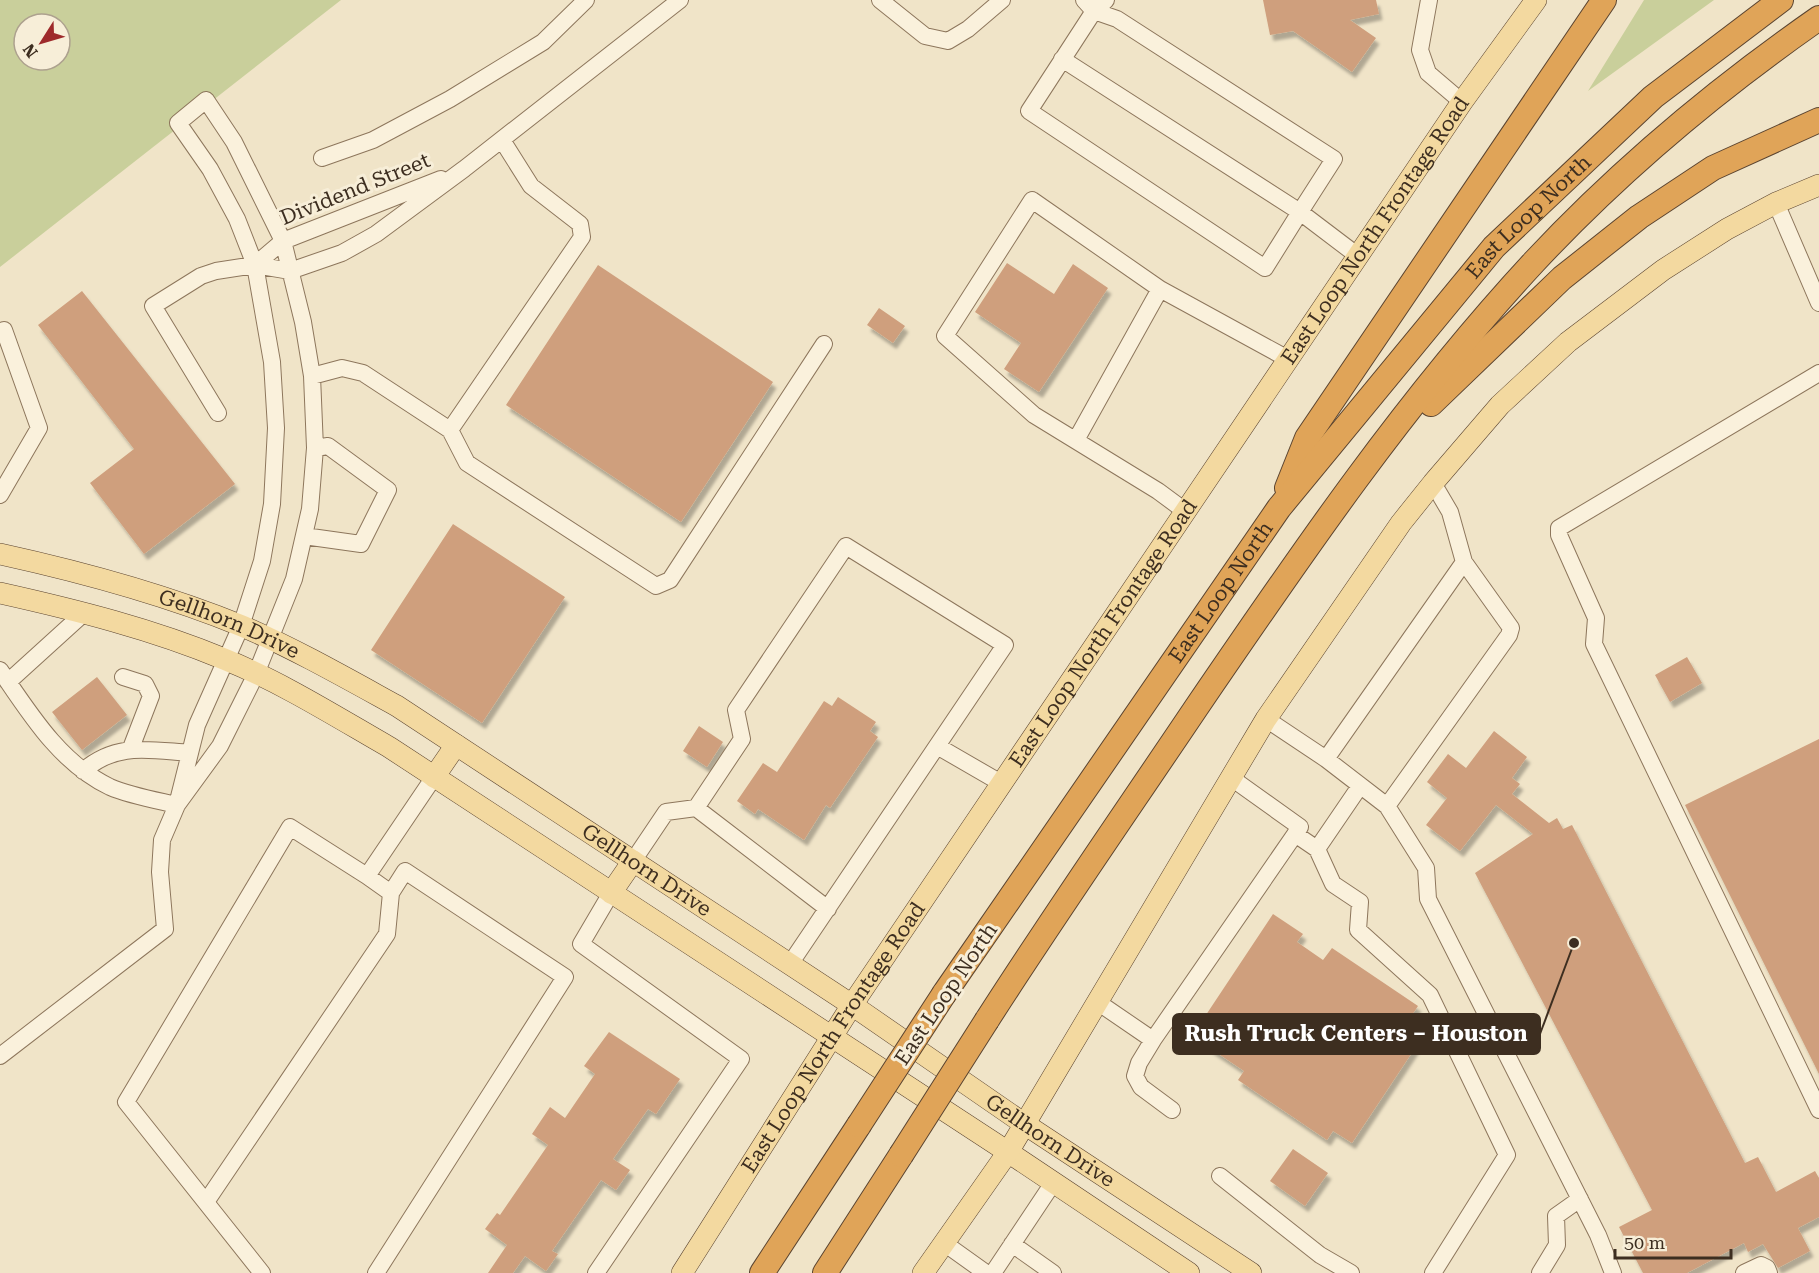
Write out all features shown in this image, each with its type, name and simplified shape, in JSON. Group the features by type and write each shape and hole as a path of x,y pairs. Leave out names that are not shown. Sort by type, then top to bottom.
{"highway":[{"path":"1279,508 1307,438 1604,0"},
{"name":"East Loop North","path":"762,1273 944,994 1279,508 1494,247 1653,97 1781,0"},
{"name":"East Loop North","path":"825,1273 987,1020 1270,598 1366,466 1442,369 1534,262 1575,221 1681,124 1744,73 1819,18"},
{"path":"1366,466 1562,278 1639,217 1713,168 1819,120"}],"main road":[{"name":"East Loop North Frontage Road","path":"681,1273 831,1037 1001,783 1462,102 1536,0"},
{"path":"923,1273 1008,1152 1023,1123 1266,719 1401,523 1433,483 1500,405 1568,342 1663,270 1727,229 1776,203 1819,185"},
{"name":"Gellhorn Drive","path":"0,554 72,570 162,597 241,626 397,706 852,1005 1229,1267 1251,1273"},
{"name":"Gellhorn Drive","path":"0,593 144,630 224,659 320,707 434,777 1008,1152 1188,1273"},
{"path":"434,777 456,745"},
{"path":"611,893 633,861"}],"street":[{"path":"322,158 373,140 450,99 543,42 586,0"},
{"name":"Dividend Street","path":"255,265 290,271 342,253 376,234 502,140 680,0"},
{"path":"880,0 925,36 948,41 968,29 1002,0"},
{"path":"1429,0 1420,50 1428,73 1462,102"},
{"path":"1095,4 1334,159 1265,268 1029,111 1062,60 1095,4"},
{"path":"1062,60 1299,212 1358,256"},
{"path":"0,1056 165,929 160,872 162,840 177,805 197,725 224,659 241,626 262,561 272,504 276,428 272,362 255,265 237,219 210,168 178,123 206,100 234,142 283,242 303,322 312,376 315,448 310,509 294,579 256,674 220,746 177,805"},
{"path":"450,430 582,237 579,224 531,186 502,140"},
{"name":"Dividend Street","path":"255,265 283,242 464,169"},
{"path":"1185,511 1158,491 1034,415 945,336 1032,200 1160,289 1288,359"},
{"path":"1776,203 1819,303"},
{"path":"218,413 153,306 201,276 231,267 255,265"},
{"path":"1076,440 1160,289"},
{"path":"0,495 39,428 4,330"},
{"path":"312,376 342,368 363,373 450,430 467,463 656,586 670,580 824,344"},
{"path":"1819,373 1559,528 1559,535 1596,618 1594,644 1819,1110"},
{"path":"304,536 362,544 388,490 328,447 315,448"},
{"path":"1387,806 1509,635 1511,628 1464,562 1450,512 1433,483"},
{"path":"696,808 742,739 736,710 846,546 1005,645 790,964"},
{"path":"1326,759 1464,562"},
{"path":"84,613 4,676 54,745 83,771 111,787 177,805"},
{"path":"123,677 145,684 151,696 131,748"},
{"path":"1266,719 1326,759 1387,806 1426,868 1428,899 1598,1235 1613,1273"},
{"path":"937,746 1001,783"},
{"path":"83,771 98,759 131,748 190,753"},
{"path":"367,876 434,777"},
{"path":"1172,1110 1148,1093 1135,1076 1138,1063 1300,827 1230,777"},
{"path":"1317,849 1360,786"},
{"path":"633,861 666,812 696,808 828,909"},
{"path":"262,1273 126,1102 290,827 391,893"},
{"path":"1295,834 1317,849 1333,884 1360,902 1358,930 1430,995 1507,1155 1433,1273"},
{"path":"206,1202 387,934 391,893 405,871 565,976 376,1273"},
{"path":"596,1273 741,1059 581,944 611,893"},
{"path":"1096,1001 1153,1040"},
{"path":"1220,1176 1320,1256 1351,1273"},
{"path":"993,1273 1053,1183"},
{"path":"1540,1273 1557,1245 1556,1216 1580,1199"},
{"path":"944,1243 986,1273"},
{"path":"1012,1244 1053,1273"},
{"path":"1744,1273 1761,1265 1769,1273"}],"green space":[{"path":"0,0 341,0 0,267"},
{"path":"1644,0 1714,0 1588,91"}],"building":[{"path":"1263,0 1376,0 1379,14 1350,20 1376,38 1352,72 1293,31 1270,35"},
{"path":"1007,263 1054,294 1073,264 1108,288 1039,392 1004,369 1021,343 975,312"},
{"path":"598,265 773,382 681,522 506,405"},
{"path":"82,291 235,484 144,554 90,483 134,449 38,325"},
{"path":"879,308 905,326 893,343 867,325"},
{"path":"453,524 565,597 482,723 371,650"},
{"path":"1687,657 1702,683 1670,702 1655,675"},
{"path":"97,677 127,715 82,750 52,712"},
{"path":"838,697 876,722 870,731 878,737 830,808 826,805 804,840 758,809 755,814 737,801 763,763 777,772 824,701 832,706"},
{"path":"699,726 723,742 707,767 683,751"},
{"path":"1494,731 1527,757 1512,778 1520,784 1512,794 1549,823 1557,818 1563,829 1572,825 1745,1163 1758,1157 1776,1192 1815,1171 1819,1178 1819,1217 1798,1228 1810,1251 1778,1268 1763,1244 1748,1252 1744,1243 1687,1273 1643,1273 1619,1227 1652,1210 1475,873 1533,834 1496,805 1460,851 1426,825 1447,798 1427,782 1448,754 1466,768"},
{"path":"1819,739 1819,1074 1685,805"},
{"path":"1273,914 1303,934 1297,942 1323,960 1332,948 1418,1006 1410,1018 1427,1030 1352,1143 1333,1131 1327,1140 1238,1080 1244,1071 1192,1036"},
{"path":"609,1032 680,1079 656,1114 648,1109 613,1159 630,1170 616,1190 601,1180 552,1251 558,1254 546,1271 525,1256 513,1273 488,1273 507,1245 485,1229 497,1213 500,1215 548,1145 532,1134 550,1107 565,1118 595,1074 584,1066"},
{"path":"1293,1149 1328,1173 1305,1206 1270,1181"}],"place":[{"name":"Rush Truck Centers – Houston","path":"1574,943"}]}
